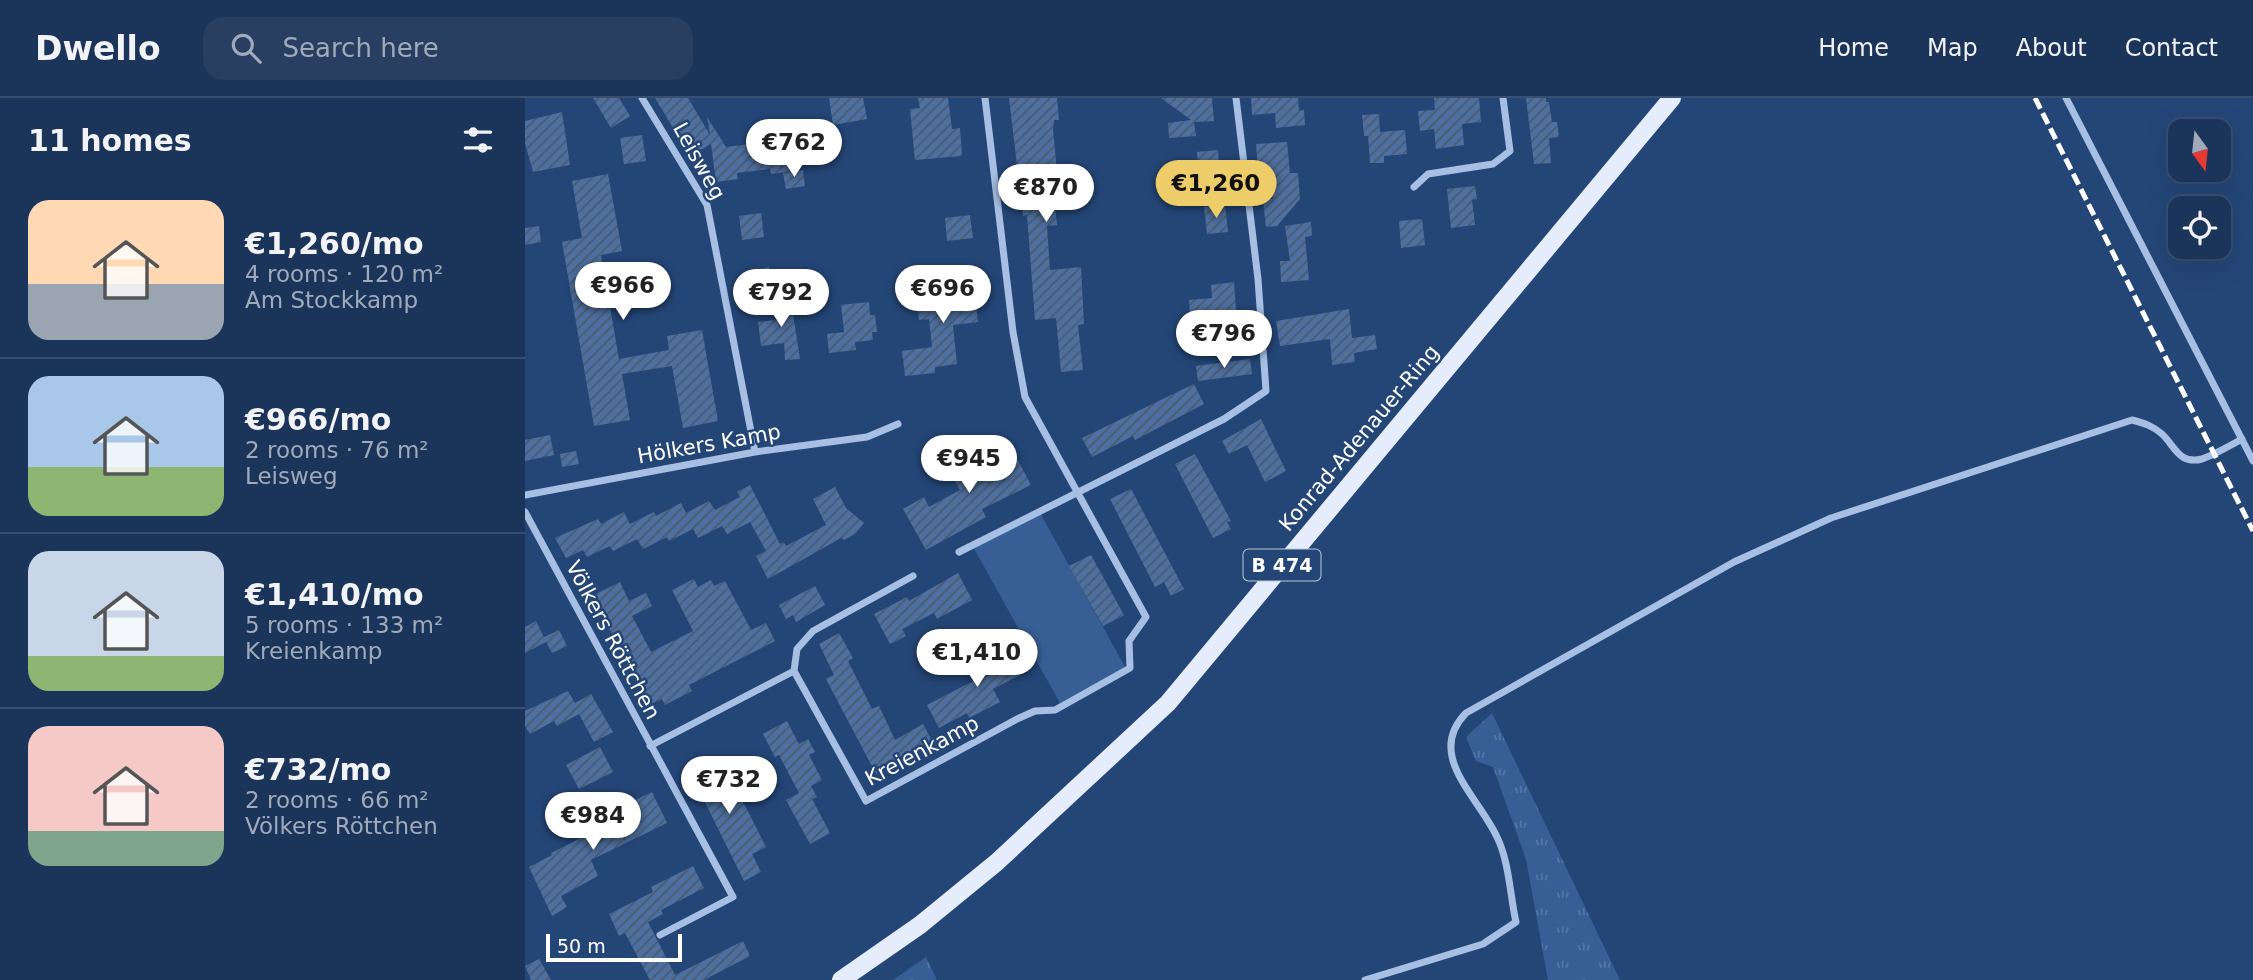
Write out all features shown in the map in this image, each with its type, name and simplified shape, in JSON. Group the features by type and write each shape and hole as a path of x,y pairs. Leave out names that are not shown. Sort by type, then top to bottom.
{"main road":[{"name":"Konrad-Adenauer-Ring","path":"841,980 920,925 997,863 1168,703 1672,98"}],"street":[{"name":"Leisweg","path":"642,98 707,205 754,452"},
{"path":"985,98 1013,332 1025,397 1078,491"},
{"path":"959,552 1224,419 1266,391 1258,279 1236,98"},
{"path":"1414,187 1429,174 1493,164 1510,151 1503,98"},
{"path":"2066,98 2253,461"},
{"path":"1365,980 1483,944 1516,922 1498,839 1453,762 1449,744 1452,727 1466,713 1734,562 1831,518 2132,420 2149,424 2165,437 2183,458 2191,460 2200,459 2242,439"},
{"name":"Hölkers Kamp","path":"525,495 754,452 867,437 898,424"},
{"name":"Kreienkamp","path":"794,671 866,801 1017,719 1035,711 1055,710 1131,668 1129,641 1146,617 1078,491"},
{"name":"Völkers Röttchen","path":"525,512 733,897 660,935"},
{"path":"650,746 794,671 797,649 813,631 913,576"}],"green space":[{"path":"1039,511 1125,667 1060,703 972,545"},
{"path":"1492,713 1620,980 1548,980 1526,859 1493,767 1476,761 1466,737"},
{"path":"926,957 937,980 893,980"}],"building":[{"path":"593,98 619,98 630,116 611,128"},
{"path":"655,98 688,98 710,135 707,117 726,147 789,139 794,171 771,174 770,169 737,173 738,179 716,182 711,144 690,156"},
{"path":"829,98 863,98 867,119 833,125"},
{"path":"918,98 948,98 952,129 960,128 962,156 915,160 910,109 920,108"},
{"path":"1009,98 1057,98 1059,120 1054,120 1053,129 1057,171 1052,172 1057,225 1047,226 1050,270 1081,267 1084,324 1078,325 1083,370 1061,372 1056,318 1035,320 1027,215 1023,216"},
{"path":"1161,98 1212,98 1214,121 1194,122 1196,136 1169,138 1168,123 1191,120"},
{"path":"1251,98 1298,98 1299,111 1304,110 1305,125 1276,128 1275,113 1252,115"},
{"path":"1434,98 1479,98 1481,122 1462,124 1464,145 1436,149 1434,129 1420,131 1418,111 1435,110"},
{"path":"1526,98 1546,98 1552,122 1557,122 1559,137 1549,138 1551,163 1534,164"},
{"path":"562,112 570,165 533,172 525,143 525,121"},
{"path":"1379,114 1380,132 1405,130 1407,154 1384,156 1384,163 1370,163 1368,136 1364,136 1362,115"},
{"path":"642,135 646,161 624,164 620,138"},
{"path":"1287,142 1290,173 1298,173 1300,199 1277,226 1266,227 1263,200 1273,199 1270,169 1258,170 1256,144"},
{"path":"1218,150 1220,177 1199,179 1197,152"},
{"path":"803,170 805,186 786,189 783,173"},
{"path":"608,174 622,251 601,255 619,359 669,350 667,336 702,330 718,421 683,428 672,366 622,374 630,420 594,426 562,242 582,238 572,181"},
{"path":"1197,179 1199,201 1177,202 1175,182"},
{"path":"1475,186 1477,199 1472,200 1475,225 1451,228 1447,189"},
{"path":"1225,205 1228,232 1207,234 1204,207"},
{"path":"761,213 764,237 742,240 739,216"},
{"path":"970,215 973,238 947,241 945,218"},
{"path":"1422,219 1425,245 1401,248 1399,221"},
{"path":"1311,222 1312,236 1305,237 1309,280 1281,282 1280,261 1290,261 1285,226"},
{"path":"539,226 541,242 525,245 525,228"},
{"path":"769,267 772,290 751,293 748,271"},
{"path":"972,274 978,322 953,325 957,364 935,367 935,373 905,376 902,351 932,347 929,319 919,320 917,303 940,300 937,278"},
{"path":"1234,282 1237,323 1215,325 1214,313 1190,315 1189,300 1212,298 1211,285"},
{"path":"790,295 800,359 785,360 784,343 761,346 758,322 777,320 775,297"},
{"path":"869,302 870,315 875,315 877,332 872,332 873,340 855,342 856,350 829,353 827,334 844,332 841,305"},
{"path":"1349,309 1352,338 1375,335 1377,349 1354,353 1355,362 1332,365 1330,339 1280,346 1276,321"},
{"path":"1250,359 1252,374 1198,381 1196,366"},
{"path":"1194,384 1204,404 1135,440 1133,436 1092,457 1082,438"},
{"path":"1261,419 1286,471 1265,482 1247,445 1229,454 1222,441"},
{"path":"550,435 554,455 525,461 525,440"},
{"path":"1007,440 1031,485 982,509 986,517 926,550 903,509 924,497 929,507 960,490 950,472"},
{"path":"576,451 579,464 562,467 560,454"},
{"path":"1195,454 1231,521 1227,522 1231,529 1213,538 1175,464"},
{"path":"750,485 780,544 784,542 786,546 826,525 813,499 835,487 846,508 864,523 855,534 844,540 841,538 768,579 756,556 766,551 750,522 727,534 722,526 698,538 693,529 669,541 667,537 643,549 637,539 613,551 610,546 587,557 583,550 566,558 555,538 598,519 601,524 624,512 630,524 654,512 656,516 681,503 686,513 709,501 715,510 740,497 737,492"},
{"path":"1131,489 1184,589 1171,596 1164,582 1155,587 1110,499"},
{"path":"1091,555 1124,615 1103,626 1069,566"},
{"path":"958,573 972,600 937,619 934,613 902,629 906,636 890,644 874,614 907,597 909,601"},
{"path":"694,579 698,587 711,580 714,586 725,581 751,630 766,623 775,641 689,685 692,691 665,705 662,699 649,705 592,596 620,582 629,601 646,593 652,606 632,616 651,652 693,631 672,590"},
{"path":"815,586 825,605 796,622 793,615 786,619 779,605"},
{"path":"536,621 544,637 559,630 567,646 552,653 546,642 525,653 525,627"},
{"path":"839,633 853,658 848,661 872,709 879,706 895,740 923,724 932,741 876,774 826,679 834,675 819,644"},
{"path":"986,649 992,660 1012,650 1024,673 993,689 1000,702 969,718 967,713 939,728 927,705 981,677 970,657"},
{"path":"568,691 575,703 591,694 613,732 594,742 579,714 557,726 554,721 530,734 525,726 525,711"},
{"path":"787,721 799,744 808,739 815,752 809,755 822,780 811,786 817,797 812,799 830,833 810,844 786,800 799,793 779,755 775,757 763,734"},
{"path":"600,747 613,772 579,789 566,765"},
{"path":"712,757 722,778 729,774 766,847 752,854 761,872 744,881 688,768"},
{"path":"652,792 667,823 591,860 598,876 561,896 567,907 552,916 529,867 627,815 623,806"},
{"path":"693,866 704,888 661,910 663,914 648,922 675,975 743,941 750,956 704,980 650,980 625,933 619,936 609,914 653,892 651,887"},
{"path":"539,959 551,980 531,980 525,966"}],"railway":[{"path":"2035,98 2253,531"}]}
